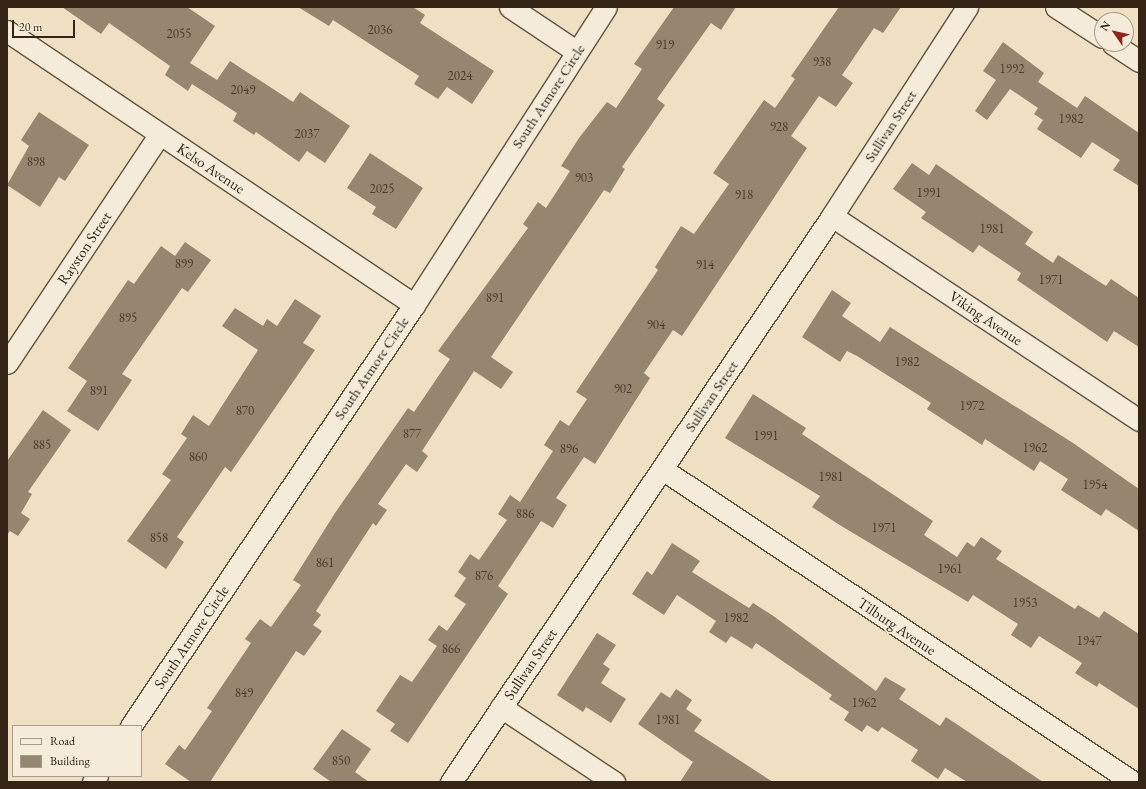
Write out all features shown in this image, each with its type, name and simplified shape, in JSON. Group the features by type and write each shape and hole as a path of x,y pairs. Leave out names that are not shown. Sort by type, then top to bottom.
{"street":[{"path":"510,7 576,51"},
{"name":"South Atmore Circle","path":"132,725 414,305 576,51 606,7"},
{"name":"Sullivan Street","path":"451,782 832,216 967,7"},
{"path":"1056,7 1094,32"},
{"name":"Kelso Avenue","path":"7,31 414,305"},
{"path":"1125,52 1139,61"},
{"name":"Rayston Street","path":"7,363 160,134"},
{"name":"Viking Avenue","path":"832,216 1139,420"},
{"name":"Tilburg Avenue","path":"662,469 1133,782"},
{"path":"501,707 614,782"}],"building":[{"path":"62,7 187,7 215,26 190,63 217,80 230,61 293,102 300,92 350,126 325,163 307,151 299,162 256,132 254,135 233,121 237,113 192,84 188,91 165,75 170,66 109,23 101,34"},
{"path":"298,7 413,7 425,15 420,23 494,71 472,104 447,87 438,99 414,84 419,76 333,20 329,26"},
{"path":"674,7 736,7 721,30 711,23 657,99 665,105 622,167 625,169 610,193 604,190 491,357 513,372 501,389 474,371 422,451 428,456 417,472 406,464 378,504 387,510 376,526 373,523 316,611 321,615 313,625 322,631 304,656 296,651 210,782 191,782 165,764 179,745 185,750 212,711 207,708 251,643 245,639 260,619 271,627 301,585 293,580 335,513 408,408 414,412 450,359 438,351 528,228 523,224 538,202 546,208 570,171 561,166 579,138 607,102 616,108 642,69 634,64"},
{"path":"839,7 901,7 883,33 874,28 842,75 853,83 836,107 819,96 791,136 807,148 682,336 673,330 644,373 650,378 595,464 584,457 556,498 567,505 553,528 541,521 498,586 508,594 408,743 390,731 395,724 376,711 400,675 412,682 437,646 428,640 439,625 447,631 466,604 454,596 466,578 458,572 470,554 479,560 507,520 498,514 510,495 520,502 553,451 544,445 560,420 569,426 587,399 576,392 658,270 655,267 681,226 694,234 729,184 713,173 764,100 775,108 795,79 791,76"},
{"path":"1003,42 1044,73 1038,82 1077,108 1085,96 1139,133 1139,186 1113,170 1120,160 1092,142 1081,158 1037,129 1043,120 1034,114 1038,108 1010,89 987,120 975,111 996,80 983,71"},
{"path":"39,112 89,145 65,181 59,177 40,207 7,185 29,146 21,140"},
{"path":"370,153 423,188 396,229 372,214 376,207 347,188"},
{"path":"912,163 929,175 936,164 1033,232 1025,244 1053,263 1058,255 1106,286 1111,279 1139,298 1139,347 1114,331 1107,342 1017,280 1021,273 979,245 973,253 921,218 926,212 893,189"},
{"path":"185,242 211,260 188,292 182,288 122,374 132,380 98,431 67,411 87,381 68,368 128,280 134,284 161,246 175,256"},
{"path":"832,290 851,303 842,316 880,342 890,327 1073,443 1139,489 1139,531 1106,509 1101,516 1061,490 1068,479 1040,461 1034,471 985,439 982,445 927,409 931,403 857,356 847,351 840,362 802,337"},
{"path":"295,299 321,316 303,343 315,350 231,472 225,467 177,537 184,542 166,569 127,541 171,480 162,474 187,438 181,434 193,415 209,426 258,350 222,326 235,308 263,326 267,319 277,326"},
{"path":"753,394 806,428 802,434 933,521 924,535 957,557 967,542 974,547 981,537 1002,551 996,559 1075,609 1078,605 1099,618 1104,611 1139,634 1139,709 1099,683 1097,687 1075,673 1082,663 1039,636 1031,648 1011,635 1018,624 973,595 968,602 812,507 820,496 725,438"},
{"path":"43,410 71,430 28,492 32,494 21,513 30,519 18,536 10,531 7,535 7,461"},
{"path":"672,543 700,561 692,572 749,608 753,603 772,615 876,691 885,677 906,689 899,699 940,726 946,717 1043,782 967,782 945,768 938,779 911,761 918,750 882,727 878,732 867,725 862,732 844,720 849,712 829,699 832,695 756,643 752,649 731,636 726,643 709,632 716,621 677,595 664,615 632,594 647,571 652,575"},
{"path":"597,633 616,645 603,664 610,669 601,683 626,699 611,723 586,707 583,712 557,695"},
{"path":"676,689 692,700 686,709 702,720 694,731 773,782 680,782 693,762 638,724 661,692 670,698"},
{"path":"342,729 371,749 355,772 369,782 331,782 313,769"}]}
